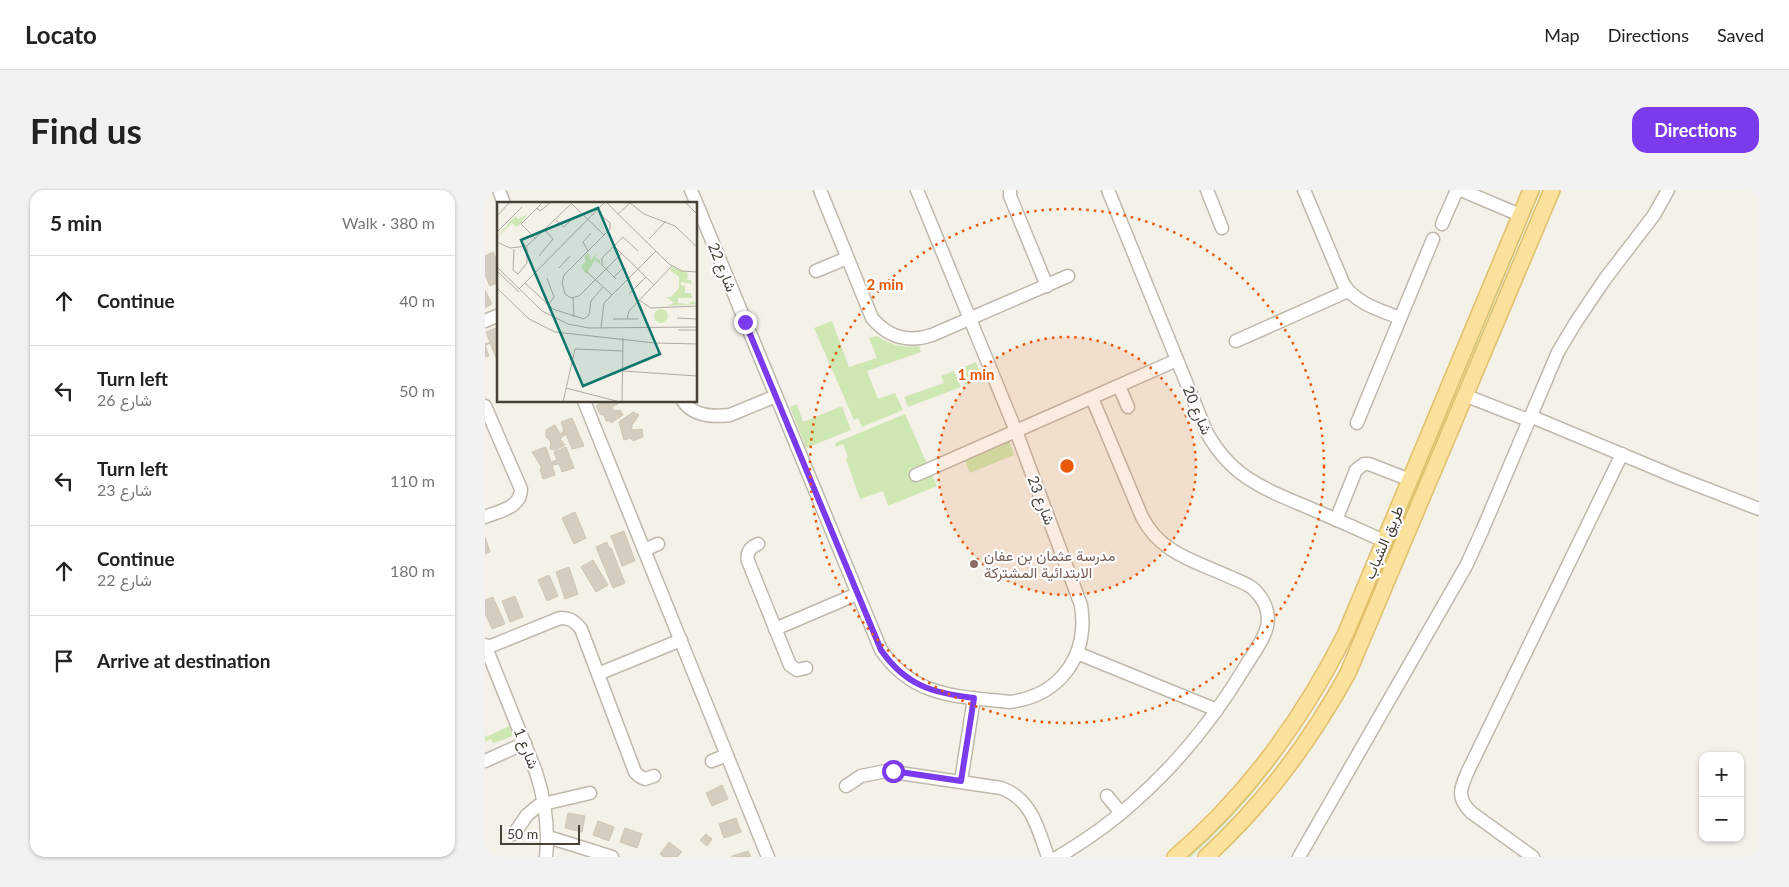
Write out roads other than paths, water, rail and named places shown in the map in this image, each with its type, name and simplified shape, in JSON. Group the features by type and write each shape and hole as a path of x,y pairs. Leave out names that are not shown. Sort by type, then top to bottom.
{"main road":[{"name":"طريق الشباب","path":"1175,857 1214,822 1267,762 1296,722 1318,686 1345,635 1531,190"},
{"name":"طريق الشباب","path":"1206,857 1254,809 1295,758 1347,673 1552,190"}],"street":[{"path":"499,190 504,202"},
{"path":"820,190 872,318 890,334 906,339 923,338 1068,276"},
{"name":"شارع 23","path":"857,594 881,650 901,673 909,680 928,690 948,695 1009,702 1037,695 1054,685 1069,669 1077,653 1083,627 1081,605 1016,431 917,190"},
{"path":"1009,190 1047,286"},
{"name":"شارع 20","path":"1108,190 1206,431 1228,464 1256,485 1384,540"},
{"path":"1207,190 1222,228"},
{"path":"1304,190 1348,291 1360,301 1400,318"},
{"path":"1442,224 1457,190"},
{"path":"1461,190 1520,215"},
{"path":"1299,857 1466,566 1558,352 1605,279 1645,229 1668,190"},
{"name":"شارع 22","path":"697,213 702,232 776,396 857,594"},
{"path":"1357,423 1433,239"},
{"path":"816,271 847,258"},
{"path":"1236,341 1348,291"},
{"path":"485,321 497,316"},
{"path":"916,475 1177,360"},
{"path":"1119,386 1128,408"},
{"path":"1465,395 1622,454 1759,509"},
{"path":"684,402 699,413 722,416 730,415 776,396"},
{"path":"1058,857 1121,813 1171,767 1217,710 1264,636 1268,623 1264,602 1250,586 1179,555 1156,539 1142,517 1092,398"},
{"path":"584,402 768,857"},
{"path":"485,406 521,490 521,494 514,505 485,517"},
{"path":"1533,857 1463,805 1461,792 1468,771 1622,454"},
{"path":"1336,520 1359,466 1369,464 1409,480"},
{"path":"644,550 658,544"},
{"path":"758,544 750,549 747,561 790,666 797,670 806,668"},
{"path":"775,629 857,594"},
{"path":"486,647 561,618 574,621 581,629 635,772 645,779 654,776"},
{"path":"598,674 681,640"},
{"name":"شارع 1","path":"486,647 536,772 544,802 548,837 546,857"},
{"path":"1077,653 1217,710"},
{"path":"961,781 974,698"},
{"path":"485,761 525,743"},
{"path":"712,761 727,755"},
{"path":"846,786 861,776 885,770 1001,788 1017,795 1032,814 1048,857"},
{"path":"514,834 529,812 544,802 590,792"},
{"path":"1107,796 1121,813"},
{"path":"548,837 612,857"}],"place":[{"name":"مدرسة عثمان بن عفان الابتدائية المشتركة","path":"974,564"}]}
